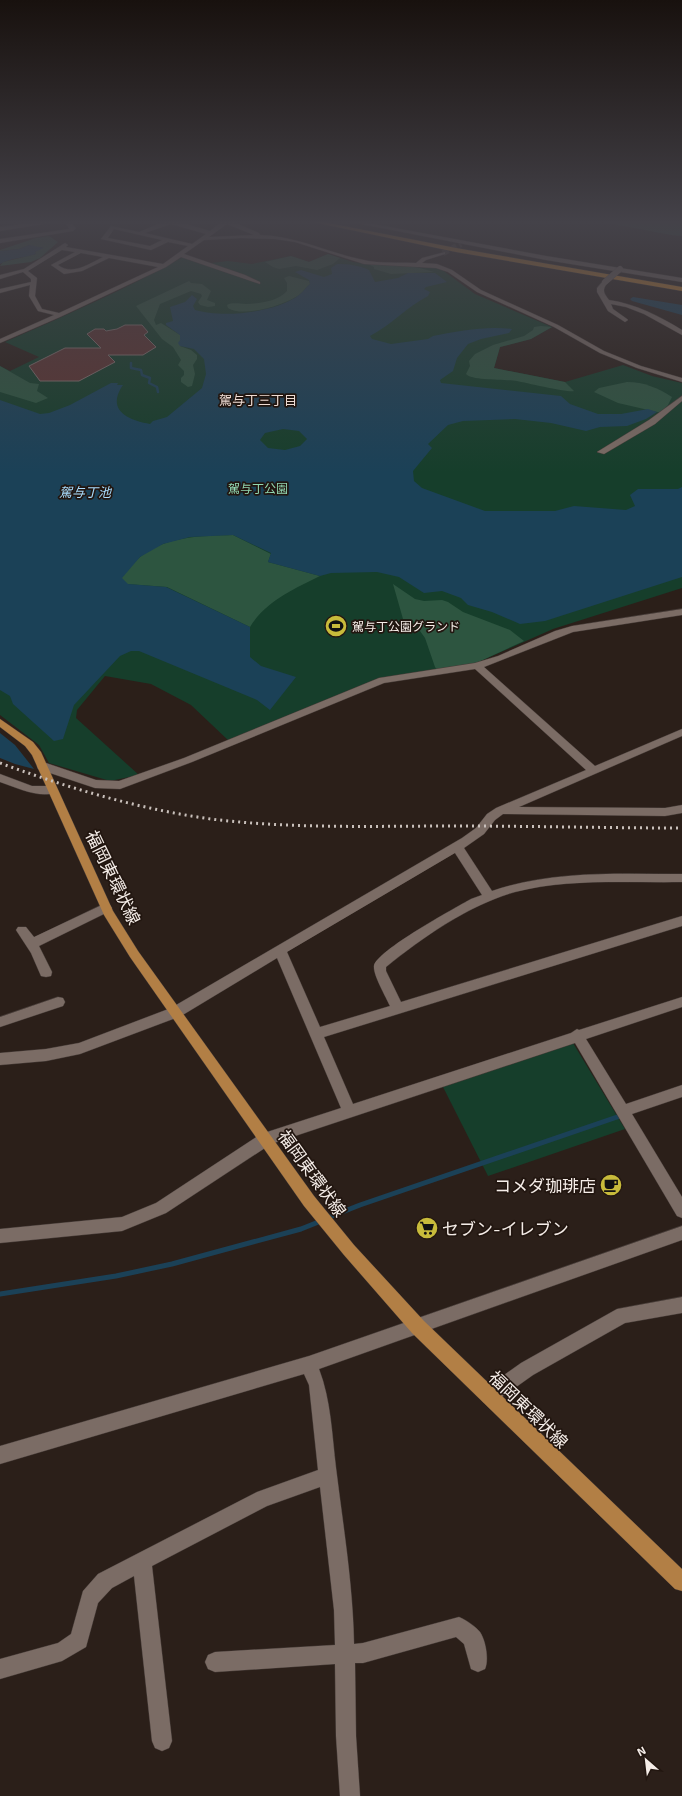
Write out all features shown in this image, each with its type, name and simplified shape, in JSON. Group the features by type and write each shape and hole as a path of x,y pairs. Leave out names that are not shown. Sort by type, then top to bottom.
{"main road":[{"name":"福岡東環状線","path":"0,722 29,744 37,754 106,908 134,954 266,1138 309,1202 349,1250 418,1327 682,1582"}],"street":[{"path":"37,305 40,310 60,315"},
{"path":"0,341 82,305"},
{"path":"508,305 543,320 620,360 682,380"},
{"path":"608,305 610,310 625,320"},
{"path":"625,305 647,312 682,333"},
{"path":"601,452 652,422 682,398"},
{"path":"42,766 95,784 120,786 382,680 477,666 502,658 558,633 572,629 682,612"},
{"path":"477,666 594,770"},
{"path":"0,1059 46,1055 80,1048 176,1012 480,832 491,817 500,811 682,732"},
{"path":"0,778 47,792 52,790"},
{"path":"500,811 665,812 682,809"},
{"path":"457,846 489,896"},
{"path":"398,1009 380,971 380,965 408,942 475,902 514,888 571,879 682,878"},
{"path":"31,944 106,908"},
{"path":"316,1034 682,921"},
{"path":"22,930 46,972"},
{"path":"280,950 349,1111"},
{"path":"0,1022 58,1002"},
{"path":"0,1236 122,1224 161,1208 266,1138 577,1035 682,1002"},
{"path":"577,1035 682,1211"},
{"path":"622,1111 682,1091"},
{"path":"0,1455 309,1364 418,1327 682,1233"},
{"path":"489,1396 527,1369 623,1315 682,1304"},
{"path":"309,1364 317,1385 344,1610 346,1736 350,1796"},
{"path":"0,1669 62,1651 79,1640 90,1598 105,1581 263,1498 329,1475"},
{"path":"142,1562 162,1741"},
{"path":"215,1662 344,1655 392,1646 459,1627 473,1638 478,1662"}],"green space":[{"name":"駕与丁池","path":"88,305 500,305 552,327 531,339 500,347 494,368 565,382 623,365 652,376 682,383 682,588 553,629 474,664 382,679 229,741 191,705 151,684 105,676 77,710 76,718 139,775 110,781 49,763 39,745 0,715 0,366 10,371 39,357 5,342"},
{"path":"160,305 154,320 156,325 161,323 180,335 180,346 191,350 197,355 197,359 193,365 195,374 192,386 188,387 181,382 184,371 178,365 181,360 173,347 162,339 136,306"},
{"path":"200,305 215,305 215,306 208,307"},
{"path":"227,305 278,305 264,309 243,312 228,308"},
{"path":"534,327 552,327 531,339 500,347 494,368 565,382 574,391 517,381 475,378 466,374 470,366 469,361 475,354 493,345 524,336 533,330"},
{"path":"0,366 30,383 39,384 37,391 48,398 36,403 0,392"},
{"path":"627,382 651,386 672,397 662,412 657,412 618,403 594,392 599,388"},
{"path":"233,535 271,554 268,562 320,576 272,603 250,627 167,587 127,584 121,578 132,564 140,557 161,545 184,538"},
{"path":"393,584 415,599 424,601 442,600 448,602 463,612 510,630 524,641 474,664 437,670 425,638 420,631 419,625 410,619 403,619"},
{"path":"573,1043 625,1129 488,1176 442,1085"}],"water":[{"name":"駕与丁池","path":"177,305 194,305 195,310 219,314 234,314 263,310 277,306 413,305 385,327 370,336 372,339 391,344 428,339 433,336 453,332 492,328 512,329 509,333 481,339 468,344 457,358 453,371 440,380 441,383 561,396 570,404 598,414 621,414 648,409 657,412 646,419 627,426 600,427 586,431 551,423 515,419 463,421 448,425 428,444 432,448 413,471 414,481 422,488 485,511 555,511 574,506 626,510 635,506 630,495 638,489 678,489 682,487 682,577 545,621 520,624 492,612 468,605 461,598 442,591 424,593 399,577 377,572 331,573 320,576 268,562 271,553 233,535 190,537 163,544 140,557 122,578 128,584 166,587 250,627 250,657 261,666 296,677 270,710 257,700 139,651 131,651 120,656 74,705 63,739 54,741 13,704 10,696 0,690 0,400 40,414 49,413 70,405 111,383 118,383 117,385 123,385 118,394 118,407 122,412 134,420 150,424 153,421 167,417 202,388 206,374 204,359 194,349 180,346 178,343 180,340 180,335 166,325 166,323 173,321 170,307","holes":["283,429 299,431 307,439 300,446 285,450 268,448 260,440 265,433"]},
{"path":"646,305 682,305 682,315"},
{"path":"0,733 15,745 34,769 0,758"}],"building":[{"path":"125,325 142,325 148,332 144,335 156,347 143,355 108,355 115,362 79,381 40,381 29,366 65,348 101,348 87,334 95,329 104,329 106,331 117,329"}],"waterway":[{"path":"131,363 131,368 141,370 142,375 150,378 149,383 157,387 158,392"},
{"path":"327,1218 360,1205 623,1115"},
{"path":"0,1294 116,1276 172,1264 301,1229 321,1221"}],"railway":[{"path":"0,763 104,797 157,810 211,819 241,822 303,826 682,828"}],"place":[{"name":"駕与丁公園グランド","path":"336,626"},
{"name":"コメダ珈琲店","path":"611,1185"},
{"name":"セブン-イレブン","path":"427,1228"}],"district":[{"name":"駕与丁三丁目","path":"258,400"}],"park label":[{"name":"駕与丁公園","path":"258,488"}]}
